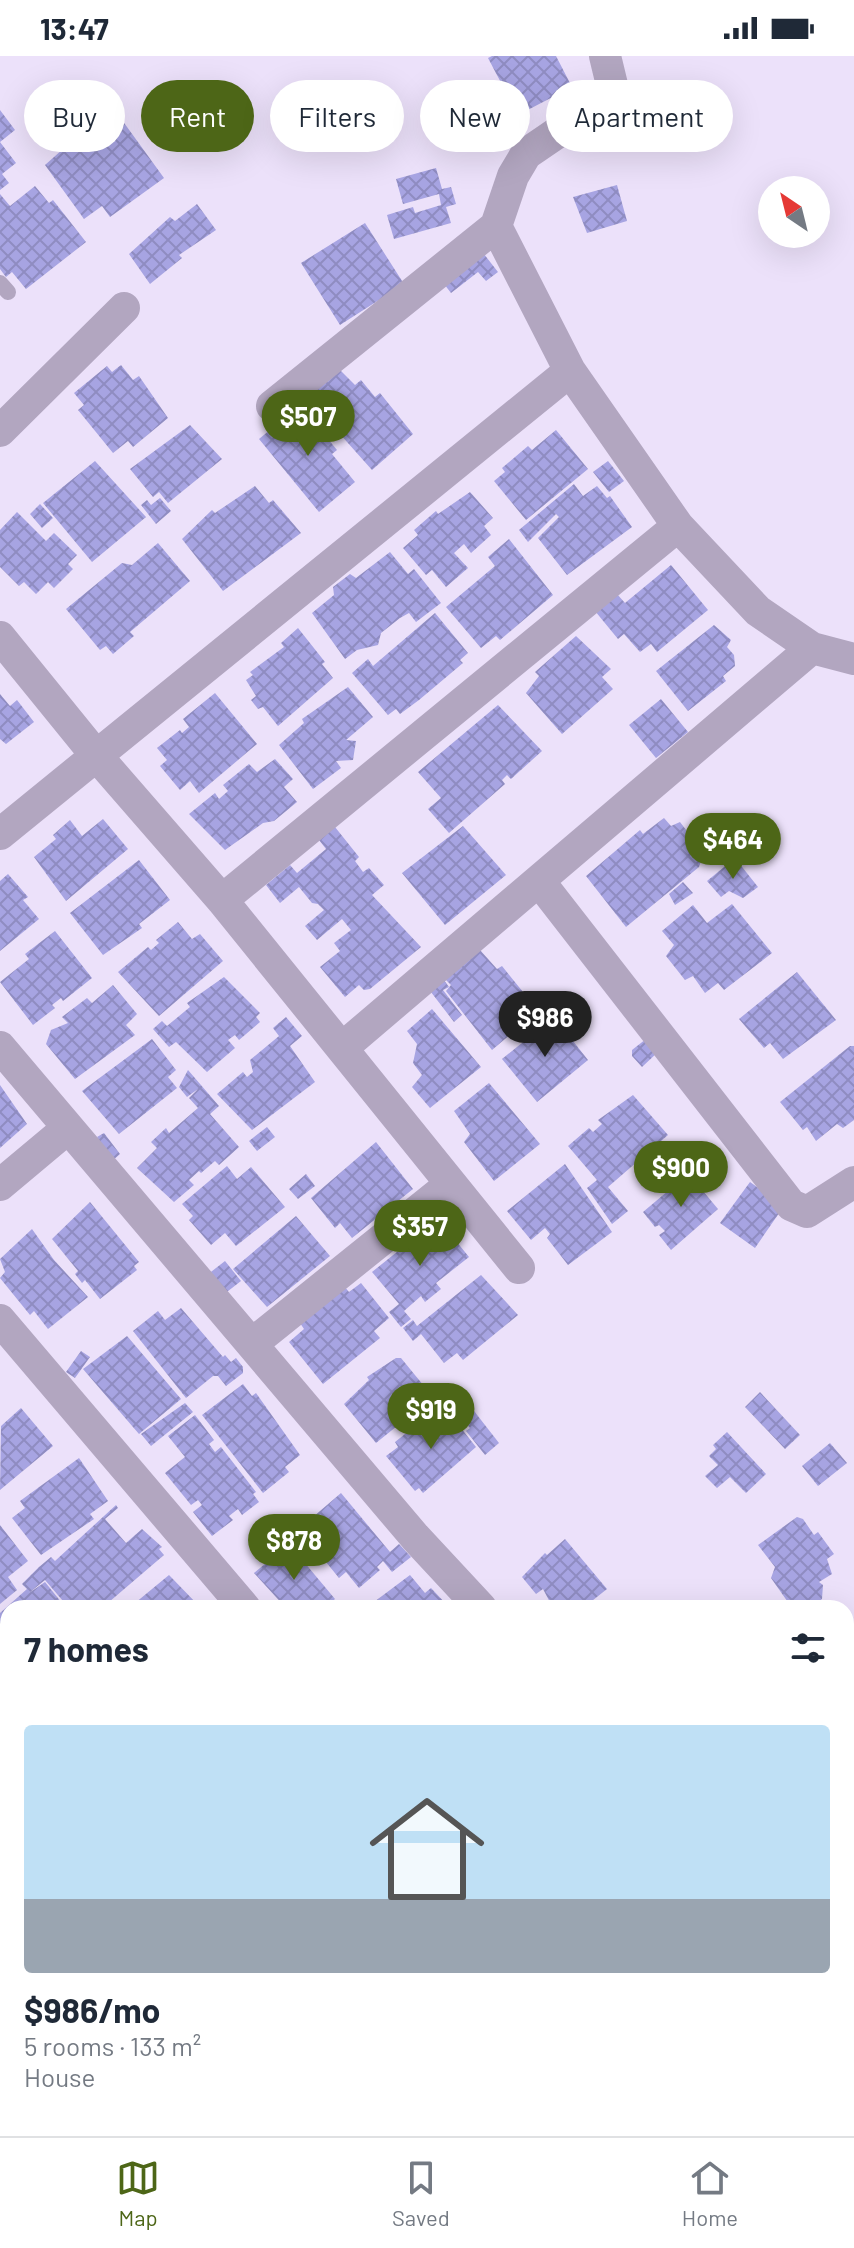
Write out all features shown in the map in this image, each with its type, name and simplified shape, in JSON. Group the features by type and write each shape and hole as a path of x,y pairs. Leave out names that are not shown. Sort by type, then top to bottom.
{"street":[{"path":"272,406 496,226 513,176 526,154 608,98 612,85 605,56"},
{"path":"496,226 570,371 678,526 758,611 812,648 854,659"},
{"path":"0,431 124,308"},
{"path":"0,834 570,371"},
{"path":"222,900 678,526"},
{"path":"0,637 95,754 222,900 519,1268"},
{"path":"342,1048 812,648"},
{"path":"539,881 791,1205 807,1212 854,1182"},
{"path":"0,1047 415,1537 474,1600"},
{"path":"0,1185 68,1128"},
{"path":"253,1343 451,1184"},
{"path":"0,1320 238,1600"}],"building":[{"path":"556,56 568,80 546,80 546,100 530,109 530,80 500,80 488,58"},
{"path":"0,110 15,130 0,142"},
{"path":"125,124 141,146 141,152 145,152 164,178 110,217 102,206 84,219 45,165 60,152 125,152"},
{"path":"0,142 16,163 2,174 9,183 0,190"},
{"path":"436,168 442,189 451,187 456,204 446,207 451,223 394,239 387,215 413,207 415,213 441,205 439,194 403,204 396,179"},
{"path":"617,185 627,221 587,233 573,197"},
{"path":"35,186 49,203 53,200 86,242 26,289 12,272 6,277 0,269 0,194 10,206"},
{"path":"197,204 216,230 179,255 182,258 150,284 129,254 170,217 175,221"},
{"path":"365,223 404,284 340,325 301,263"},
{"path":"480,249 498,272 486,281 478,272 451,293 441,280"},
{"path":"121,365 133,380 139,376 168,418 133,447 128,441 113,453 78,410 84,405 74,393 107,366 112,372"},
{"path":"335,365 355,385 361,380 375,397 380,393 413,434 372,470 314,405 320,401 314,402 305,391"},
{"path":"300,405 337,450 332,454 355,482 319,512 259,439"},
{"path":"190,425 222,459 168,503 159,492 153,497 130,469"},
{"path":"556,430 588,469 526,520 494,481 505,472 502,468 528,446 532,450"},
{"path":"95,461 146,517 92,562 43,503"},
{"path":"608,461 624,481 609,492 593,472"},
{"path":"574,484 583,496 597,486 607,498 610,496 632,527 567,575 538,538 559,517 556,514 528,542 519,530"},
{"path":"255,486 269,503 273,500 301,533 223,591 182,539 212,510 215,513"},
{"path":"470,492 493,518 484,526 491,535 471,553 464,544 454,553 468,568 446,587 432,570 426,575 403,548 418,535 414,530 436,511 438,514"},
{"path":"160,498 171,511 156,524 141,505 147,500 151,505"},
{"path":"40,504 53,518 42,528 30,514"},
{"path":"17,512 46,541 54,533 77,555 68,564 73,569 54,588 48,582 36,594 24,582 19,586 0,567 0,530"},
{"path":"509,539 553,595 500,640 496,636 481,648 446,607 495,566 488,557"},
{"path":"158,543 190,581 130,632 134,636 113,654 106,646 100,650 66,609 122,563 132,565"},
{"path":"390,552 408,574 414,569 441,603 416,622 409,613 400,618 381,633 378,645 357,650 345,659 312,613 334,595 333,587 350,574 356,578"},
{"path":"671,565 708,610 657,652 651,644 640,652 624,634 618,639 595,611 616,593 625,603"},
{"path":"435,613 468,653 460,660 463,663 419,700 400,714 396,709 388,715 352,673 368,659 373,666"},
{"path":"714,625 731,640 727,647 734,655 735,666 723,676 726,681 688,711 656,671"},
{"path":"298,628 325,662 322,664 333,678 278,726 263,707 258,709 251,700 256,696 246,680 253,675 250,672 284,647 281,643"},
{"path":"576,636 611,669 602,677 613,689 562,734 526,693 539,676 535,672"},
{"path":"348,687 373,717 346,740 356,741 353,760 336,761 341,768 313,789 279,745 304,723 302,719"},
{"path":"215,693 257,744 199,793 190,781 180,790 160,766 167,760 157,748 180,730 182,733 189,727 183,719"},
{"path":"0,694 10,706 17,700 34,722 6,744 0,739"},
{"path":"661,699 688,732 656,758 629,725"},
{"path":"498,705 542,751 511,779 507,775 502,780 505,784 449,833 428,809 441,798 418,772"},
{"path":"275,759 293,779 284,787 297,802 274,821 263,823 225,850 189,814 215,793 219,799 228,791 223,785 249,764 257,772"},
{"path":"664,818 671,826 680,822 696,843 690,848 701,861 699,867 626,927 586,876 640,830 643,834"},
{"path":"103,819 128,849 66,901 34,857 56,839 53,835 70,820 82,836"},
{"path":"463,826 506,875 445,925 402,873"},
{"path":"335,827 359,857 355,861 363,872 369,868 384,885 372,895 421,947 370,989 364,990 359,985 345,997 320,967 340,951 334,943 351,930 342,919 317,940 305,926 324,910 312,903 299,887 280,903 266,885 290,865 297,873 326,849 319,840"},
{"path":"735,858 758,887 743,898 729,891 721,897 707,881"},
{"path":"139,860 170,900 139,924 142,928 103,955 70,913"},
{"path":"8,874 28,897 23,900 39,919 0,951 0,881"},
{"path":"683,882 693,893 675,905 669,894"},
{"path":"732,904 772,953 724,990 718,983 705,993 693,976 685,980 666,956 674,945 662,931 693,905 707,923"},
{"path":"178,922 192,939 200,934 223,961 159,1016 118,972 148,947 151,950 159,943 156,940"},
{"path":"55,931 92,978 63,1001 61,998 52,1005 55,1008 33,1025 0,982 29,959 25,954"},
{"path":"480,950 497,969 502,966 523,992 520,994 529,1007 515,1020 519,1027 492,1050 446,991 451,985 443,977"},
{"path":"438,972 449,987 443,990 462,1015 454,1022 424,983"},
{"path":"797,972 836,1020 783,1059 770,1043 764,1048 739,1019"},
{"path":"224,977 260,1013 256,1017 260,1022 239,1040 235,1035 228,1040 235,1048 207,1072 176,1042 169,1047 153,1029 162,1021 167,1026 190,1007 187,1003"},
{"path":"113,985 137,1014 126,1025 135,1035 75,1079 46,1044 51,1030 68,1023 62,1017 87,998 92,1003"},
{"path":"432,1009 481,1067 430,1108 412,1087 422,1075 413,1063 417,1044 407,1031"},
{"path":"286,1017 302,1036 290,1046 315,1082 252,1130 217,1094 243,1072 247,1077 253,1072 250,1060 279,1036 273,1028"},
{"path":"554,1017 588,1060 537,1102 502,1059"},
{"path":"152,1039 176,1070 168,1077 177,1088 119,1134 82,1091"},
{"path":"646,1039 658,1052 642,1067 632,1056 632,1050"},
{"path":"850,1046 854,1046 854,1120 843,1128 837,1124 816,1141 807,1127 803,1130 780,1102"},
{"path":"188,1070 219,1106 210,1114 239,1147 219,1165 215,1161 201,1173 199,1171 189,1180 194,1185 174,1202 137,1168 157,1148 151,1142 166,1128 169,1133 198,1108 189,1098 198,1089 187,1097 179,1087"},
{"path":"489,1083 540,1144 494,1181 464,1142 470,1134 454,1111"},
{"path":"0,1085 27,1124 0,1148"},
{"path":"633,1095 668,1135 608,1187 628,1211 612,1224 587,1188 597,1180 568,1146 589,1128 593,1132 602,1124 598,1120"},
{"path":"267,1127 275,1137 257,1151 249,1141"},
{"path":"104,1133 120,1154 111,1162 97,1137"},
{"path":"376,1142 413,1189 352,1238 340,1223 335,1228 311,1198"},
{"path":"565,1164 612,1232 568,1265 547,1238 550,1234 545,1228 531,1240 507,1211"},
{"path":"227,1166 237,1179 251,1167 285,1207 236,1246 225,1233 211,1245 189,1220 193,1216 182,1204"},
{"path":"694,1169 708,1186 702,1190 718,1209 671,1250 659,1235 665,1231 659,1225 655,1227 643,1212"},
{"path":"306,1174 315,1186 298,1199 289,1189"},
{"path":"750,1182 784,1206 755,1248 720,1223"},
{"path":"90,1202 139,1262 134,1266 137,1270 100,1299 85,1280 82,1283 75,1274 78,1271 52,1239"},
{"path":"296,1216 330,1256 267,1307 233,1269"},
{"path":"438,1219 469,1257 436,1283 441,1289 425,1302 421,1296 404,1311 411,1319 401,1327 389,1312 399,1304 372,1272"},
{"path":"32,1229 54,1260 88,1297 48,1329 34,1311 30,1315 0,1278 5,1272 0,1259"},
{"path":"225,1261 241,1281 223,1295 207,1275"},
{"path":"481,1275 518,1315 463,1360 457,1353 444,1363 421,1334 413,1341 403,1328 413,1320 417,1326"},
{"path":"361,1283 389,1318 374,1331 380,1338 323,1384 289,1342 304,1329 300,1323 344,1286 349,1292"},
{"path":"181,1308 223,1357 225,1355 231,1362 236,1358 243,1367 243,1373 226,1386 218,1376 213,1376 186,1398 133,1331 158,1311 165,1320"},
{"path":"127,1336 181,1399 139,1434 83,1369"},
{"path":"81,1351 90,1357 75,1378 66,1372"},
{"path":"396,1358 401,1358 433,1397 376,1443 344,1404 369,1380 367,1377"},
{"path":"243,1384 252,1396 256,1393 300,1455 285,1467 289,1472 263,1493 202,1415"},
{"path":"760,1392 800,1435 785,1449 745,1407"},
{"path":"185,1403 193,1412 151,1446 141,1434"},
{"path":"21,1408 53,1446 0,1490 1,1426"},
{"path":"445,1408 476,1447 423,1493 419,1488 415,1491 386,1456 398,1447 395,1442 410,1430 414,1434"},
{"path":"474,1411 499,1443 485,1455 466,1431 470,1428 463,1420"},
{"path":"195,1415 214,1440 209,1444 215,1452 221,1447 256,1492 253,1494 259,1502 242,1515 238,1509 229,1516 233,1520 212,1536 193,1512 202,1505 198,1500 191,1505 165,1473 185,1457 168,1436"},
{"path":"727,1432 766,1474 746,1493 730,1477 717,1488 705,1476 718,1465 709,1456 716,1449 713,1445"},
{"path":"830,1443 847,1463 818,1486 802,1466"},
{"path":"79,1458 108,1501 90,1514 94,1519 41,1555 12,1518 25,1508 20,1501"},
{"path":"341,1493 390,1552 399,1544 411,1557 392,1572 383,1561 377,1567 380,1570 359,1588 346,1572 339,1578 299,1529"},
{"path":"116,1505 118,1508 105,1519 126,1543 142,1529 162,1547 159,1549 164,1555 111,1600 62,1600 45,1580 29,1593 45,1582 60,1600 15,1600 27,1589 22,1584 39,1567 51,1557 55,1561"},
{"path":"797,1517 803,1519 814,1535 818,1532 834,1554 827,1559 832,1574 819,1582 823,1585 822,1599 786,1600 771,1578 775,1567 758,1545"},
{"path":"0,1525 28,1561 8,1577 17,1590 5,1600 0,1600"},
{"path":"565,1539 607,1589 593,1600 549,1600 543,1589 536,1594 522,1577 545,1553 547,1555"},
{"path":"289,1544 335,1599 279,1600 254,1573"},
{"path":"169,1575 193,1600 139,1600"},
{"path":"410,1575 425,1593 431,1588 442,1600 377,1600"}]}
